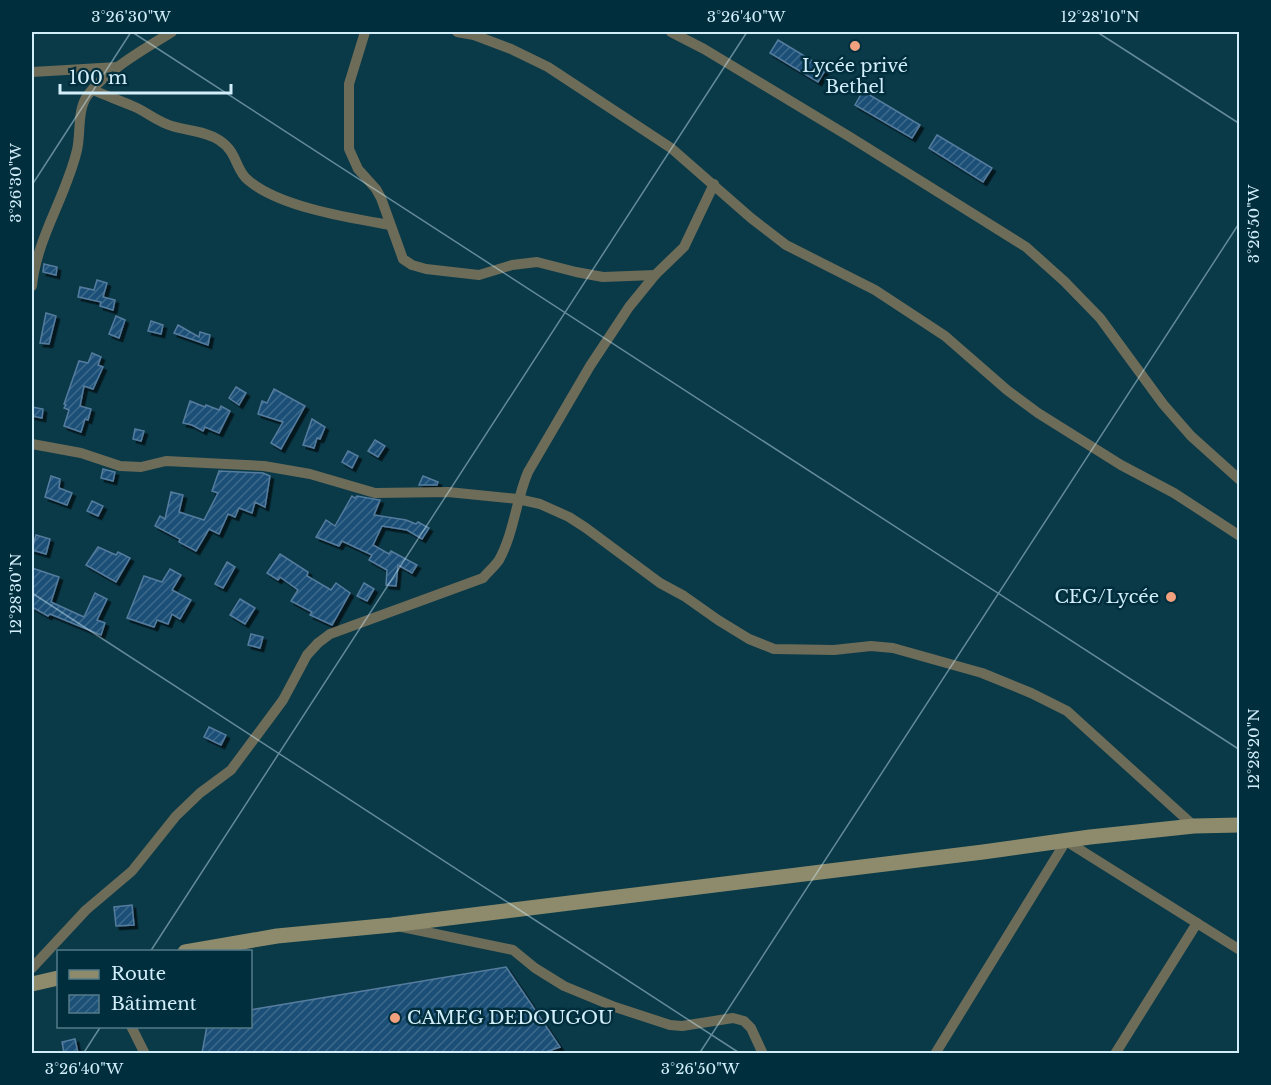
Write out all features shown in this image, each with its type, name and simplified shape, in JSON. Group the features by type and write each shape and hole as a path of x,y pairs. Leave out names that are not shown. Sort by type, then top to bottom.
{"main road":[{"path":"191,950 277,936 392,925 1066,841 1194,826 1239,825"},
{"path":"32,984 57,978"}],"street":[{"path":"32,286 42,239 77,150 83,104 93,90 119,67 172,32"},
{"path":"365,32 349,84 350,149 358,169 381,198 403,259 412,265 426,269 479,275 512,265 537,262 603,277 655,275"},
{"path":"458,32 474,34 511,49 548,68 671,148 751,218 786,245 885,296 945,336 1007,390 1038,413 1121,465 1174,493 1239,536"},
{"path":"671,32 704,49 840,131 1026,247 1064,280 1100,318 1177,420 1239,480"},
{"path":"32,72 119,67"},
{"path":"93,90 138,108 158,121 198,131 217,139 230,148 245,178 261,190 295,204 390,225"},
{"path":"32,968 86,910 132,871 176,816 200,793 231,770 283,700 307,655 318,643 330,634 483,578 499,560 511,530 518,499 528,472 629,307 655,275 684,247 714,184"},
{"path":"32,444 81,453 120,466 141,467 166,461 264,466 310,474 375,493 448,492 518,499 540,504 569,517 660,583 749,639 774,649 834,650 871,646 893,648 982,673 1031,693 1067,711 1194,826"},
{"path":"935,1053 1066,841 1239,950"},
{"path":"1114,1053 1197,923"},
{"path":"392,925 513,950 535,968 564,986 615,1007 670,1025 682,1026 733,1018 744,1021 751,1028 763,1053"},
{"path":"131,1028 145,1053"}],"building":[{"path":"778,40 826,69 818,82 770,53"},
{"path":"863,91 920,125 912,138 855,105"},
{"path":"937,135 992,168 983,182 929,148"},
{"path":"44,264 57,267 56,275 43,272"},
{"path":"97,280 107,283 103,297 115,300 113,310 100,306 101,302 78,297 80,287 94,290"},
{"path":"46,313 56,316 49,344 40,343"},
{"path":"116,316 125,320 119,338 109,334"},
{"path":"151,321 163,325 161,334 148,331"},
{"path":"178,325 199,337 200,332 210,335 208,345 174,333"},
{"path":"92,353 101,357 98,365 103,367 93,389 84,386 80,406 91,409 81,432 64,426 69,410 64,408 66,405 64,404 79,361 88,363"},
{"path":"236,387 246,393 239,405 229,398"},
{"path":"274,389 305,406 281,449 271,443 283,422 258,414 262,401 267,403"},
{"path":"190,401 219,410 221,406 230,411 219,433 205,427 203,431 183,423"},
{"path":"32,407 43,409 42,418 32,416"},
{"path":"312,419 325,427 320,439 317,438 314,448 303,445"},
{"path":"135,429 144,431 141,441 133,439"},
{"path":"375,440 385,446 378,457 368,451"},
{"path":"348,451 358,456 352,468 342,462"},
{"path":"103,469 115,472 113,481 101,478"},
{"path":"219,471 263,473 270,476 265,507 255,502 252,513 239,508 235,517 228,514 219,534 209,529 196,551 179,542 180,539 155,526 160,516 165,519 171,492 183,495 179,512 204,520 218,493 212,491"},
{"path":"51,476 60,479 59,488 72,493 67,505 45,497"},
{"path":"423,476 438,482 437,485 419,485"},
{"path":"352,496 380,500 374,515 406,520 416,524 418,522 429,528 422,539 407,530 382,526 373,545 389,554 391,551 417,565 412,573 398,565 396,586 386,585 387,570 369,560 372,555 342,541 339,546 316,537 326,520 335,526"},
{"path":"92,501 103,506 98,516 87,511"},
{"path":"36,535 50,539 46,554 32,550"},
{"path":"98,547 130,558 116,582 86,565"},
{"path":"280,554 308,572 307,576 331,590 336,583 350,593 332,625 310,615 312,612 291,601 298,590 280,577 278,580 267,573"},
{"path":"227,562 235,567 223,588 215,584"},
{"path":"32,568 59,577 51,602 84,617 95,593 107,599 97,620 105,623 101,635 50,614 48,616 32,607"},
{"path":"170,569 181,575 172,590 191,600 180,619 172,614 168,624 157,620 154,627 127,618 144,576 162,582"},
{"path":"364,583 374,589 367,601 357,596"},
{"path":"240,599 255,608 245,624 230,615"},
{"path":"251,634 263,637 260,648 248,645"},
{"path":"209,727 226,735 221,745 204,737"},
{"path":"132,905 134,925 116,926 114,907"},
{"name":"CAMEG DEDOUGOU","path":"506,967 560,1047 543,1053 202,1053 207,1028 252,1028 252,1010"},
{"path":"75,1039 78,1053 64,1053 62,1042"}],"place":[{"name":"Lycée privé Bethel","path":"855,46"},
{"name":"CEG/Lycée","path":"1171,597"},
{"name":"CAMEG DEDOUGOU","path":"395,1018"}]}
